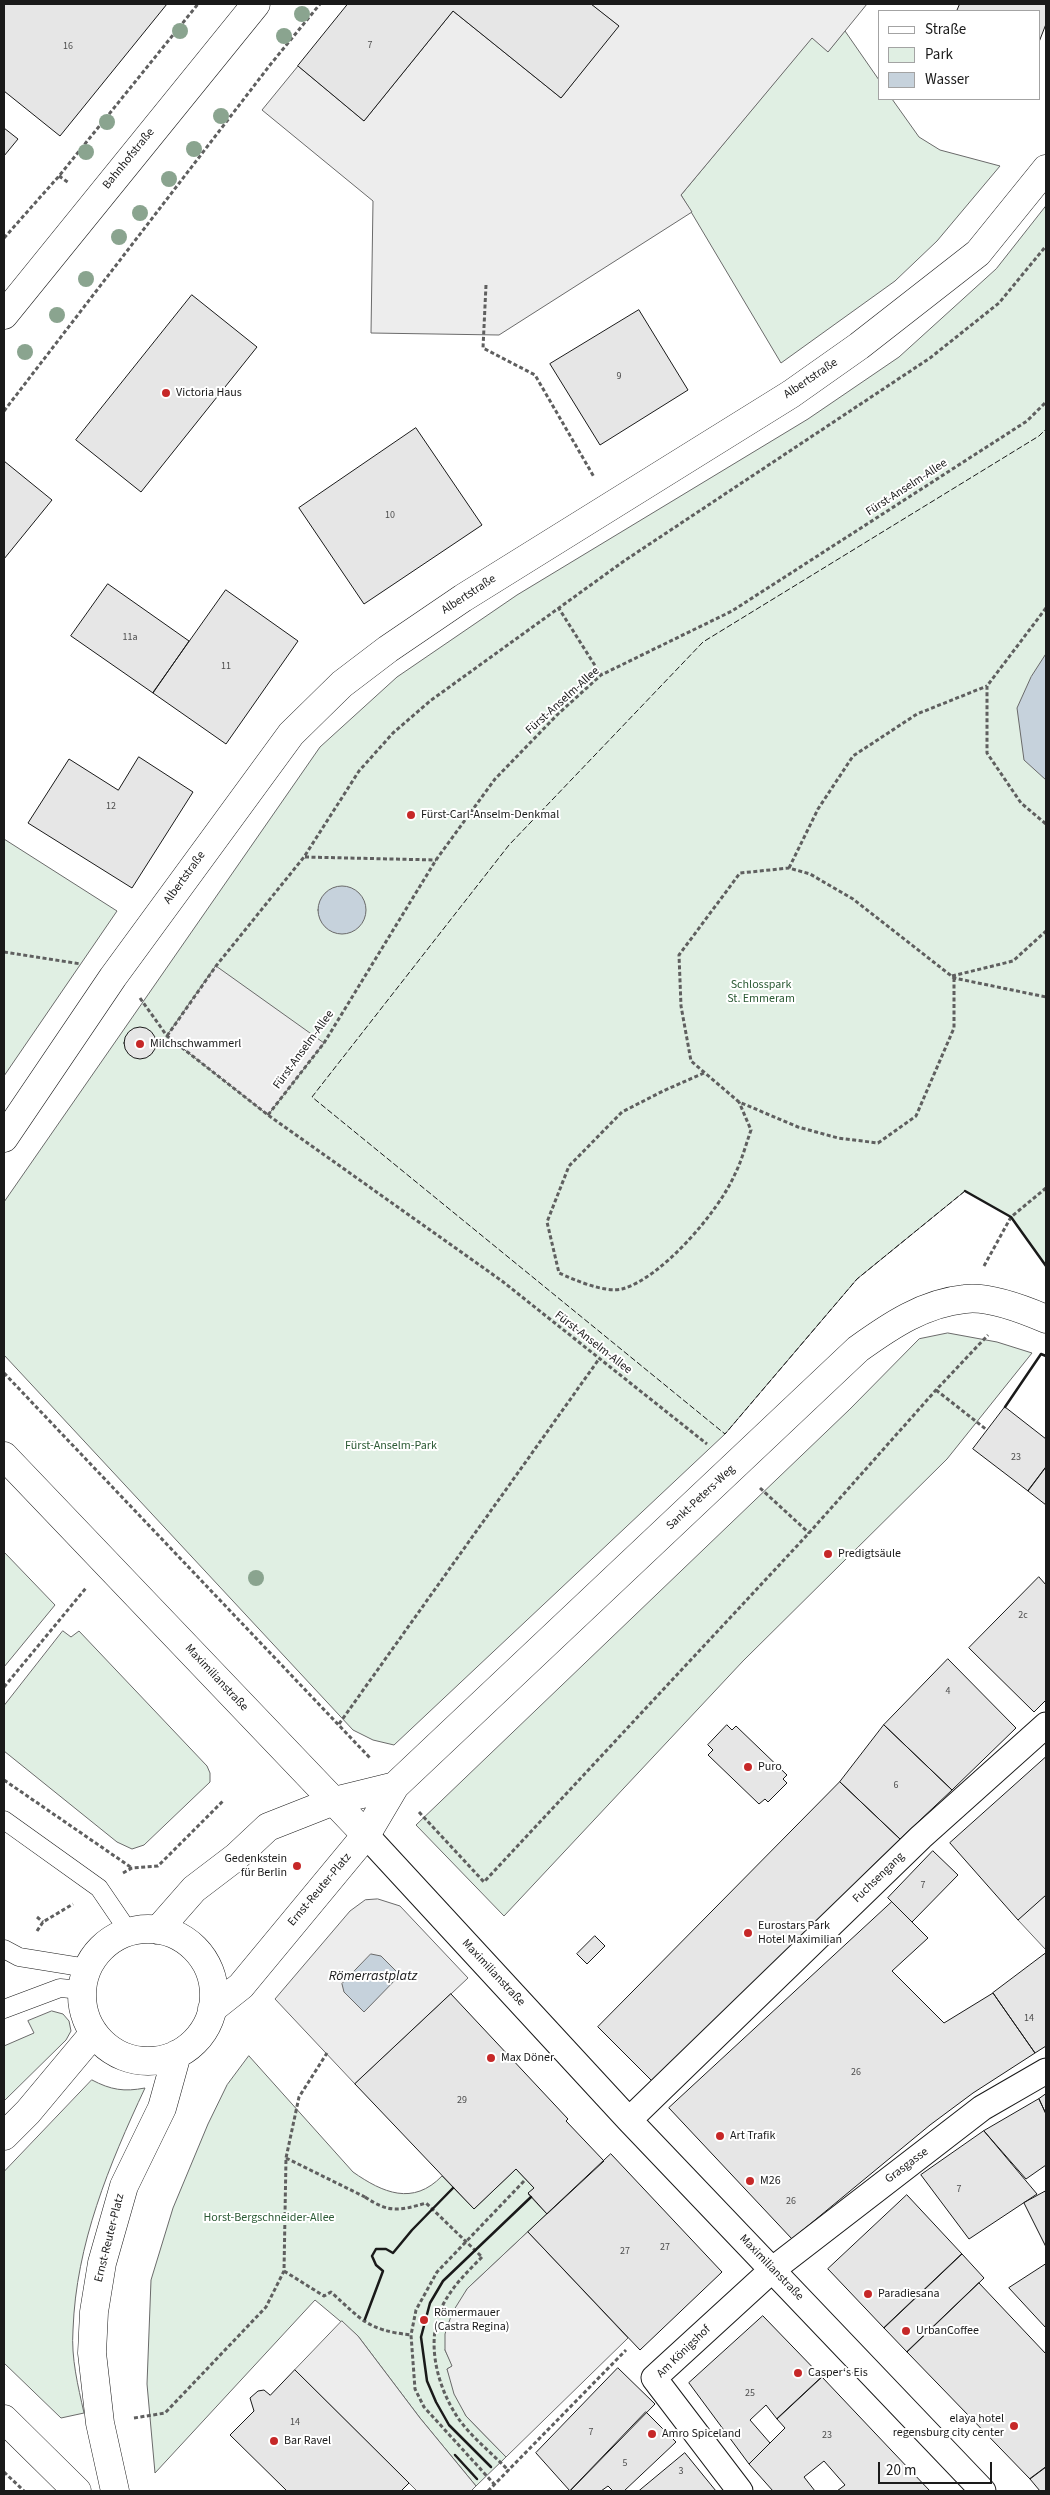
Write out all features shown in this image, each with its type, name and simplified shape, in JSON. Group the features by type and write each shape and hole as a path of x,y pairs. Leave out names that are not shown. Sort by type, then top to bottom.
{"street":[{"name":"Bahnhofstraße","path":"4,315 256,4"},
{"name":"Albertstraße","path":"4,1138 113,977 291,734 342,684 388,649 463,598 791,394 923,298 978,253 1046,169"},
{"name":"Sankt-Peters-Weg","path":"366,1835 395,1786 858,1349 894,1323 927,1309 966,1299 1016,1306 1046,1319"},
{"name":"Maximilianstraße","path":"4,1456 334,1801 629,2120 983,2491"},
{"name":"Fuchsengang","path":"629,2120 921,1838 1046,1725"},
{"name":"Sankt-Peters-Weg","path":"334,1801 395,1786"},
{"path":"158,1930 194,1889 236,1857 268,1827 334,1801"},
{"name":"Ernst-Reuter-Platz","path":"212,2009 241,1986 366,1835"},
{"path":"158,1930 173,1934 198,1952 212,1978 212,2009 205,2027 199,2035 177,2054 160,2060 142,2061 124,2056 108,2048 94,2033 85,2013 85,1979 98,1952 112,1940 129,1932 158,1930"},
{"path":"4,2136 28,2112 94,2033"},
{"name":"Ernst-Reuter-Platz","path":"115,2491 100,2423 92,2353 94,2312 102,2263 124,2186 162,2108 177,2054"},
{"name":"Grasgasse","path":"772,2270 982,2108 1046,2071"},
{"name":"Am Königshof","path":"740,2491 654,2378 772,2270"},
{"path":"4,2419 77,2491"}],"lane":[{"path":"4,1820 99,1888 129,1932"},
{"path":"4,1949 19,1958 85,1979"},
{"path":"4,2009 85,1979"}],"path":[{"path":"4,238 58,176 198,4"},
{"path":"4,411 270,65 320,4"},
{"path":"167,1036 216,966 304,858 359,771 393,733 430,701 558,607 930,358 999,303 1046,246"},
{"path":"486,285 483,348 534,375 611,506"},
{"name":"Fürst-Anselm-Allee","path":"268,1115 324,1042 436,860 495,779 558,714 601,676 732,611 1027,421 1046,402"},
{"path":"558,607 601,676"},
{"path":"789,868 818,810 853,756 917,714 987,686 1046,608"},
{"path":"987,686 987,753 1021,803 1046,824"},
{"path":"304,858 436,860"},
{"path":"953,977 954,1028 933,1079 916,1116 878,1143 838,1138 798,1127 739,1102 691,1061 681,1006 679,955 740,874 789,868 810,874 853,899 953,977 1046,997"},
{"path":"953,977 1013,961 1046,931"},
{"path":"4,952 81,964 113,977"},
{"name":"Fürst-Anselm-Allee","path":"147,991 141,999 167,1036 268,1115 502,1281 735,1466 810,1533"},
{"path":"704,1073 663,1090 622,1112 569,1166 547,1222 559,1273 590,1286 621,1289 657,1270 704,1224 735,1174 751,1130 739,1102"},
{"path":"966,1299 1011,1217 1046,1188"},
{"path":"4,1373 339,1724 484,1882 810,1533 936,1390 1016,1306"},
{"path":"339,1724 599,1359"},
{"path":"936,1390 987,1430"},
{"path":"4,1687 70,1605"},
{"path":"4,1780 132,1868"},
{"path":"36,1917 43,1922"},
{"path":"132,2419 165,2412 266,2307 284,2271 286,2158 299,2097 326,2052"},
{"path":"286,2158 380,2207 391,2210 426,2203 482,2257 454,2286 436,2321 433,2338 438,2372 447,2397 459,2419 509,2470"},
{"path":"495,2485 424,2407 415,2389 411,2335 416,2310 437,2272 526,2178"},
{"path":"284,2271 324,2296 331,2292 364,2322 387,2332 411,2335"},
{"path":"488,2491 626,2350"},
{"path":"4,2472 24,2491"}],"green space":[{"path":"845,31 878,79 878,100 893,100 919,137 940,150 1000,166 937,241 895,281 781,363 681,195 812,37 828,51"},
{"path":"1046,206 1046,1266 1011,1217 965,1191 857,1279 725,1434 394,1745 373,1740 353,1730 4,1355 4,1202 320,747 397,677 517,595 808,419 899,357 996,269"},
{"path":"4,839 117,911 4,1076"},
{"path":"948,1333 997,1342 1032,1353 947,1459 743,1661 504,1916 416,1825 850,1409 919,1339"},
{"path":"4,1552 55,1605 4,1667"},
{"path":"63,1631 71,1637 79,1631 207,1766 210,1773 210,1782 144,1845 132,1849 117,1842 4,1751 4,1706"},
{"path":"52,2011 63,2014 69,2021 71,2031 66,2040 4,2101 4,2046 34,2033 28,2021"},
{"name":"Horst-Bergschneider-Allee","path":"249,2056 353,2172 375,2186 398,2193 409,2193 420,2191 442,2176 474,2209 516,2169 534,2188 528,2194 547,2214 467,2289 445,2350 453,2366 447,2369 466,2416 506,2457 476,2486 420,2418 358,2336 315,2300 155,2473 147,2384 151,2280 173,2208 208,2124 227,2085"},
{"path":"92,2080 118,2089 145,2088 107,2176 80,2267 75,2298 73,2351 84,2413 61,2418 4,2363 4,2172"}],"shaded area":[{"path":"591,4 867,4 828,52 812,38 681,195 692,212 499,335 371,333 373,201 262,110 298,66 364,121 453,11 561,98 618,26"},
{"path":"216,966 324,1043 268,1115 167,1036"},
{"path":"1046,1895 1046,1950 1018,1920"},
{"path":"378,1899 400,1906 468,1978 355,2084 275,1999 350,1911 365,1900"},
{"path":"528,2232 628,2338 506,2457 466,2416 454,2394 447,2369 452,2366 445,2350 445,2334 452,2313 467,2289"},
{"path":"342,2321 358,2336 420,2418 476,2486 471,2491 417,2491 295,2370"}],"water":[{"path":"1046,654 1046,780 1024,760 1017,708 1031,677"},
{"path":"342,886 351,888 359,893 364,901 366,910 364,919 359,927 351,932 342,934 333,932 325,927 320,919 318,910 320,901 325,893 333,888"},
{"name":"Römerrastplatz","path":"371,1954 381,1956 400,1975 364,2012 344,1992 342,1984"}],"building":[{"path":"4,4 167,4 60,136 4,91"},
{"path":"348,4 591,4 619,26 561,98 453,11 364,121 298,66"},
{"path":"960,4 1046,4 1046,24 1040,39 1040,10 957,10"},
{"path":"4,128 18,139 4,156"},
{"name":"Victoria Haus","path":"192,295 257,347 141,492 76,440"},
{"path":"639,310 688,390 600,445 550,364"},
{"path":"416,428 482,525 364,604 299,508"},
{"path":"4,461 52,500 4,559"},
{"path":"108,584 189,641 153,693 71,636"},
{"path":"226,590 298,641 226,744 153,693"},
{"path":"139,757 193,792 132,888 28,823 69,759 118,790"},
{"name":"Milchschwammerl","path":"140,1027 151,1032 156,1043 151,1054 140,1059 129,1054 124,1043 129,1032"},
{"path":"1005,1407 1046,1439 1046,1467 1028,1491 973,1449"},
{"path":"1046,1467 1046,1505 1028,1491"},
{"path":"1039,1577 1046,1585 1046,1700 1034,1712 969,1648"},
{"path":"948,1659 1016,1728 952,1790 884,1725"},
{"path":"727,1725 732,1730 736,1726 787,1775 783,1779 787,1783 768,1802 765,1799 759,1804 708,1755 713,1750 708,1745"},
{"path":"884,1725 952,1790 900,1839 840,1782"},
{"path":"1046,1757 1046,1895 1018,1920 950,1843"},
{"name":"Eurostars Park Hotel Maximilian","path":"840,1782 900,1839 653,2082 598,2027"},
{"path":"933,1851 958,1875 912,1922 888,1898"},
{"path":"892,1902 928,1938 892,1971 944,2023 993,1993 1035,2053 973,2093 930,2125 792,2239 669,2108"},
{"path":"595,1936 605,1946 587,1964 577,1954"},
{"path":"1046,1953 1046,2046 1035,2053 993,1993"},
{"path":"451,1994 568,2119 566,2121 604,2161 547,2214 528,2193 534,2188 516,2169 474,2209 355,2084"},
{"path":"1046,2094 1046,2114 1039,2099"},
{"path":"1039,2099 1046,2114 1046,2165 1026,2179 984,2131"},
{"path":"984,2131 1037,2194 969,2239 921,2175"},
{"path":"611,2154 722,2272 640,2350 528,2232"},
{"path":"1046,2191 1046,2247 1024,2203"},
{"path":"907,2195 962,2254 884,2328 828,2269"},
{"path":"962,2254 984,2278 907,2352 884,2328"},
{"path":"1046,2264 1046,2328 1009,2288"},
{"path":"979,2283 1046,2354 1046,2467 1030,2479 907,2352"},
{"path":"763,2316 822,2377 777,2419 766,2405 750,2420 770,2443 749,2464 689,2383"},
{"path":"618,2368 655,2404 570,2491 536,2453"},
{"path":"295,2370 409,2483 401,2491 287,2491 230,2435 254,2411 250,2398 258,2391 264,2390 270,2395"},
{"path":"822,2377 930,2491 837,2491 845,2485 824,2461 804,2477 815,2491 773,2491 749,2464 785,2428 777,2419"},
{"path":"646,2412 676,2442 624,2491 613,2491 608,2486 601,2491 570,2491"},
{"path":"685,2453 716,2491 639,2491"},
{"path":"1046,2467 1046,2491 1040,2491 1030,2479"}],"fence":[{"path":"965,1191 857,1279 725,1434 312,1097 509,845 703,642 1039,436 1046,429"}],"wall":[{"path":"965,1191 1011,1217 1046,1266"},
{"path":"1005,1407 1041,1354 1046,1356"},
{"path":"365,2319 383,2271 376,2265 372,2256 376,2249 386,2249 393,2253 412,2230 453,2188"},
{"path":"491,2467 449,2425 436,2402 427,2381 421,2337 430,2303 443,2281 531,2197"},
{"path":"455,2455 477,2479"}],"place":[{"name":"Victoria Haus","path":"166,393"},
{"name":"Fürst-Carl-Anselm-Denkmal","path":"411,815"},
{"name":"Milchschwammerl","path":"140,1044"},
{"name":"Predigtsäule","path":"828,1554"},
{"name":"Puro","path":"748,1767"},
{"name":"Gedenkstein für Berlin","path":"297,1866"},
{"name":"Eurostars Park Hotel Maximilian","path":"748,1933"},
{"name":"Max Döner","path":"491,2058"},
{"name":"Art Trafik","path":"720,2136"},
{"name":"M26","path":"750,2181"},
{"name":"Paradiesana","path":"868,2294"},
{"name":"Römermauer (Castra Regina)","path":"424,2320"},
{"name":"UrbanCoffee","path":"906,2331"},
{"name":"Casper‘s Eis","path":"798,2373"},
{"name":"elaya hotel regensburg city center","path":"1014,2426"},
{"name":"Amro Spiceland","path":"652,2434"},
{"name":"Bar Ravel","path":"274,2441"}],"park label":[{"name":"Schlosspark St. Emmeram","path":"761,992"},
{"name":"Fürst-Anselm-Park","path":"391,1446"}]}
